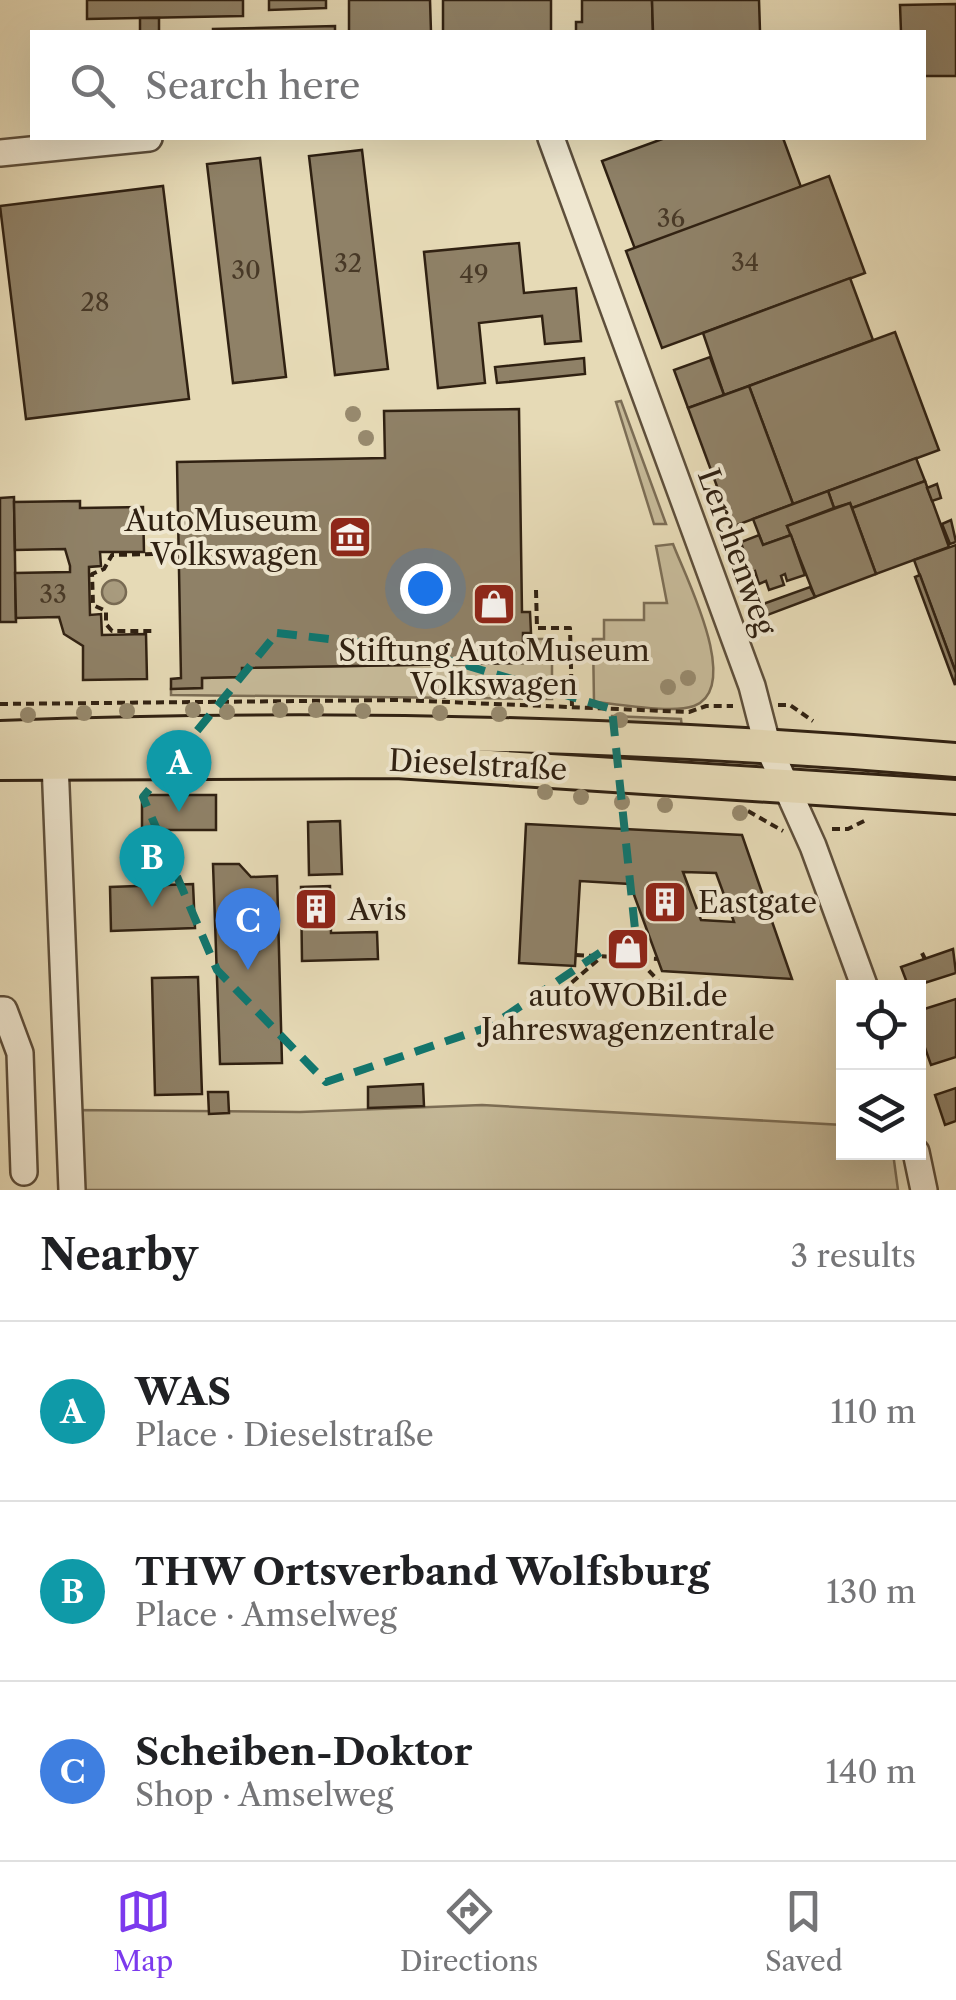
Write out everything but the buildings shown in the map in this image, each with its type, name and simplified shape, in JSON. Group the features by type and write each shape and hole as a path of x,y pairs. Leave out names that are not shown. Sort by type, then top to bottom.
{"main road":[{"name":"Dieselstraße","path":"0,738 158,730 401,731 767,744 956,760"},
{"name":"Dieselstraße","path":"0,764 414,761 956,797"}],"street":[{"path":"0,153 129,140"},
{"name":"Lerchenweg","path":"552,140 741,656 767,744 807,830 862,980"},
{"path":"55,762 72,1190"},
{"path":"0,1010 4,1010 20,1052 10,1099 24,1172"},
{"path":"918,1160 924,1190"}],"path":[{"path":"154,554 112,555 104,569 92,574 93,606 106,610 106,624 112,632 155,631"},
{"path":"536,590 536,628 570,628 572,706"},
{"path":"0,704 400,700 689,712 706,706 790,705 810,720 828,725"},
{"path":"746,810 779,831 848,828 880,813"},
{"path":"576,956 657,959"},
{"path":"562,991 602,957"},
{"path":"638,958 674,998"}],"highlighted area":[{"path":"277,633 408,648 612,709 635,929 491,1026 326,1082 217,970 143,797"}],"shaded area":[{"path":"621,401 666,524 654,524 616,402"},
{"path":"673,544 698,605 712,655 713,678 708,695 694,706 673,709 594,702 593,639 604,639 604,620 644,620 644,603 667,603 656,546"},
{"path":"114,580 126,592 114,604 102,592"},
{"path":"523,639 552,639 552,699 171,695 171,689 202,688 202,678 241,677 242,668 523,663"},
{"path":"612,716 681,719 682,728 611,725"},
{"path":"865,768 956,773 956,785 871,777"},
{"path":"482,1105 836,1125 836,1160 894,1160 898,1190 72,1190 70,1110 300,1112"}],"place":[{"name":"AutoMuseum Volkswagen","path":"350,537"},
{"name":"Stiftung AutoMuseum Volkswagen","path":"494,604"},
{"name":"WAS","path":"179,812"},
{"name":"Eastgate","path":"665,902"},
{"name":"THW Ortsverband Wolfsburg","path":"152,907"},
{"name":"Avis","path":"316,909"},
{"name":"autoWOBil.de Jahreswagenzentrale","path":"628,949"},
{"name":"Scheiben-Doktor","path":"248,970"}]}
